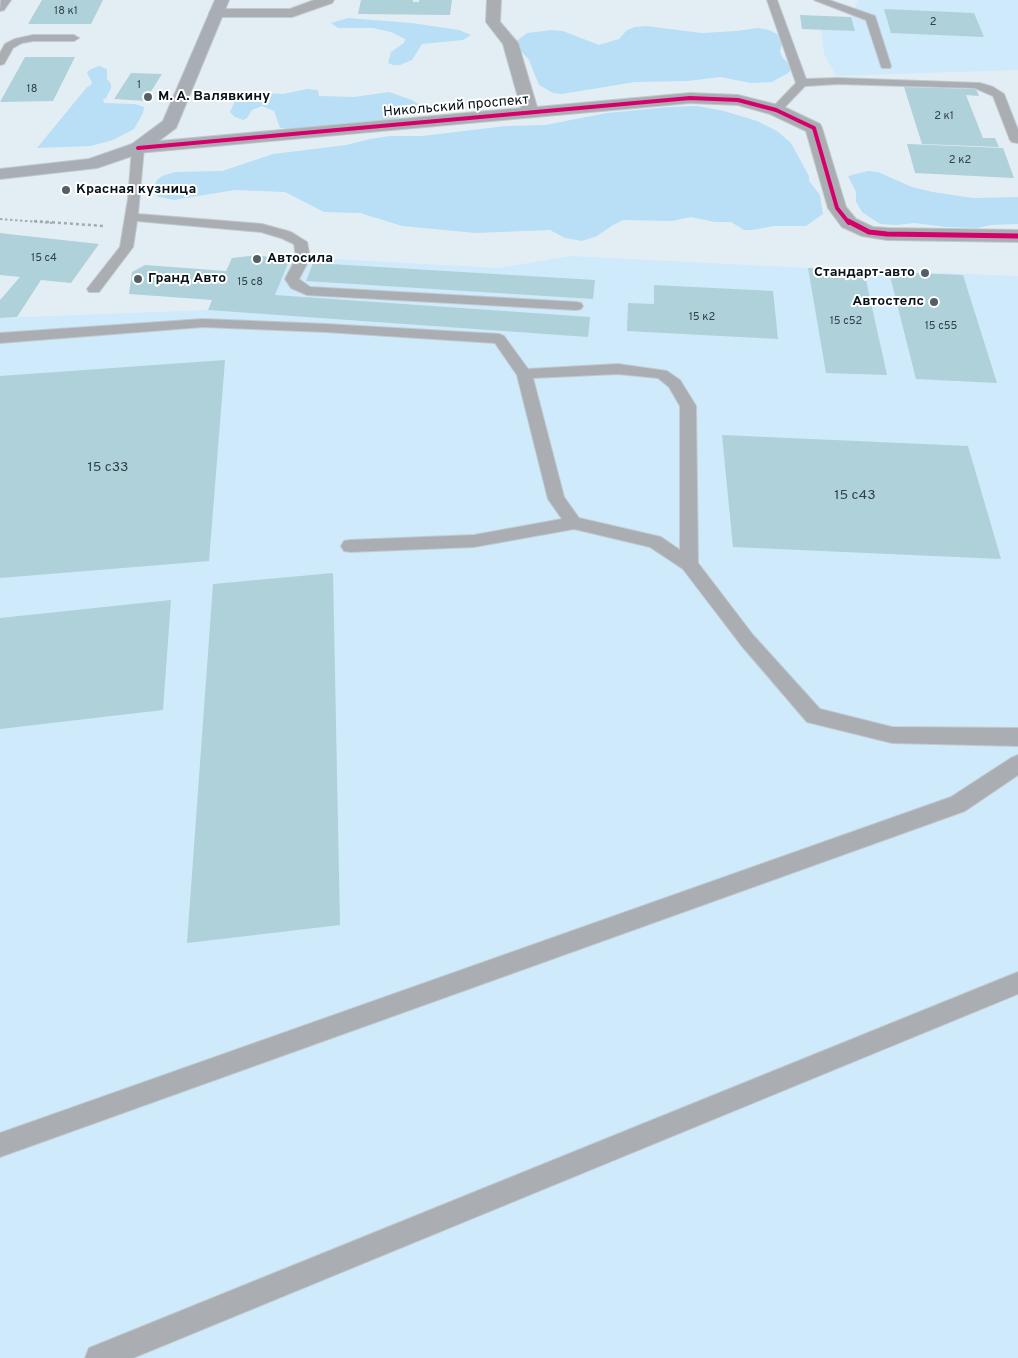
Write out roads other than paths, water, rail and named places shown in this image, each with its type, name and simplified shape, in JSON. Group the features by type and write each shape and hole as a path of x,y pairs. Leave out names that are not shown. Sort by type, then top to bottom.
{"main road":[{"path":"138,148 170,124 219,7"},
{"name":"Никольский проспект","path":"0,174 37,172 91,164 138,148"}],"street":[{"path":"219,7 292,13 327,0"},
{"path":"494,0 493,22 510,43 530,113"},
{"name":"Никольский проспект","path":"138,148 690,98 738,100 776,110 814,128 837,208 848,224 869,232 887,234 1018,236"}],"lane":[{"path":"0,8 6,0"},
{"path":"772,0 802,83"},
{"path":"819,0 870,18 886,66"},
{"path":"0,62 10,46 19,42 33,38 74,38"},
{"path":"776,110 802,83 838,81 982,87 998,94 1016,140"},
{"path":"94,289 126,247 131,223 138,148"},
{"path":"131,223 262,228 286,235 300,242 303,258 292,279 296,285 307,291 576,306"},
{"path":"0,338 203,324 326,328 499,339 524,374 556,499 574,524"},
{"path":"524,374 618,369 662,374 675,384 688,406 689,564"},
{"path":"350,546 474,541 574,524 655,542 689,564 747,640 814,716 892,736 1018,737"},
{"path":"0,1145 958,804 1018,764"},
{"path":"99,1358 1018,983"}],"place":[{"name":"М. А. Валявкину","path":"148,97"},
{"name":"Красная кузница","path":"66,190"},
{"name":"Автосила","path":"257,259"},
{"name":"Стандарт-авто","path":"925,273"},
{"name":"Гранд Авто","path":"138,279"},
{"name":"Автостелс","path":"934,302"}]}
